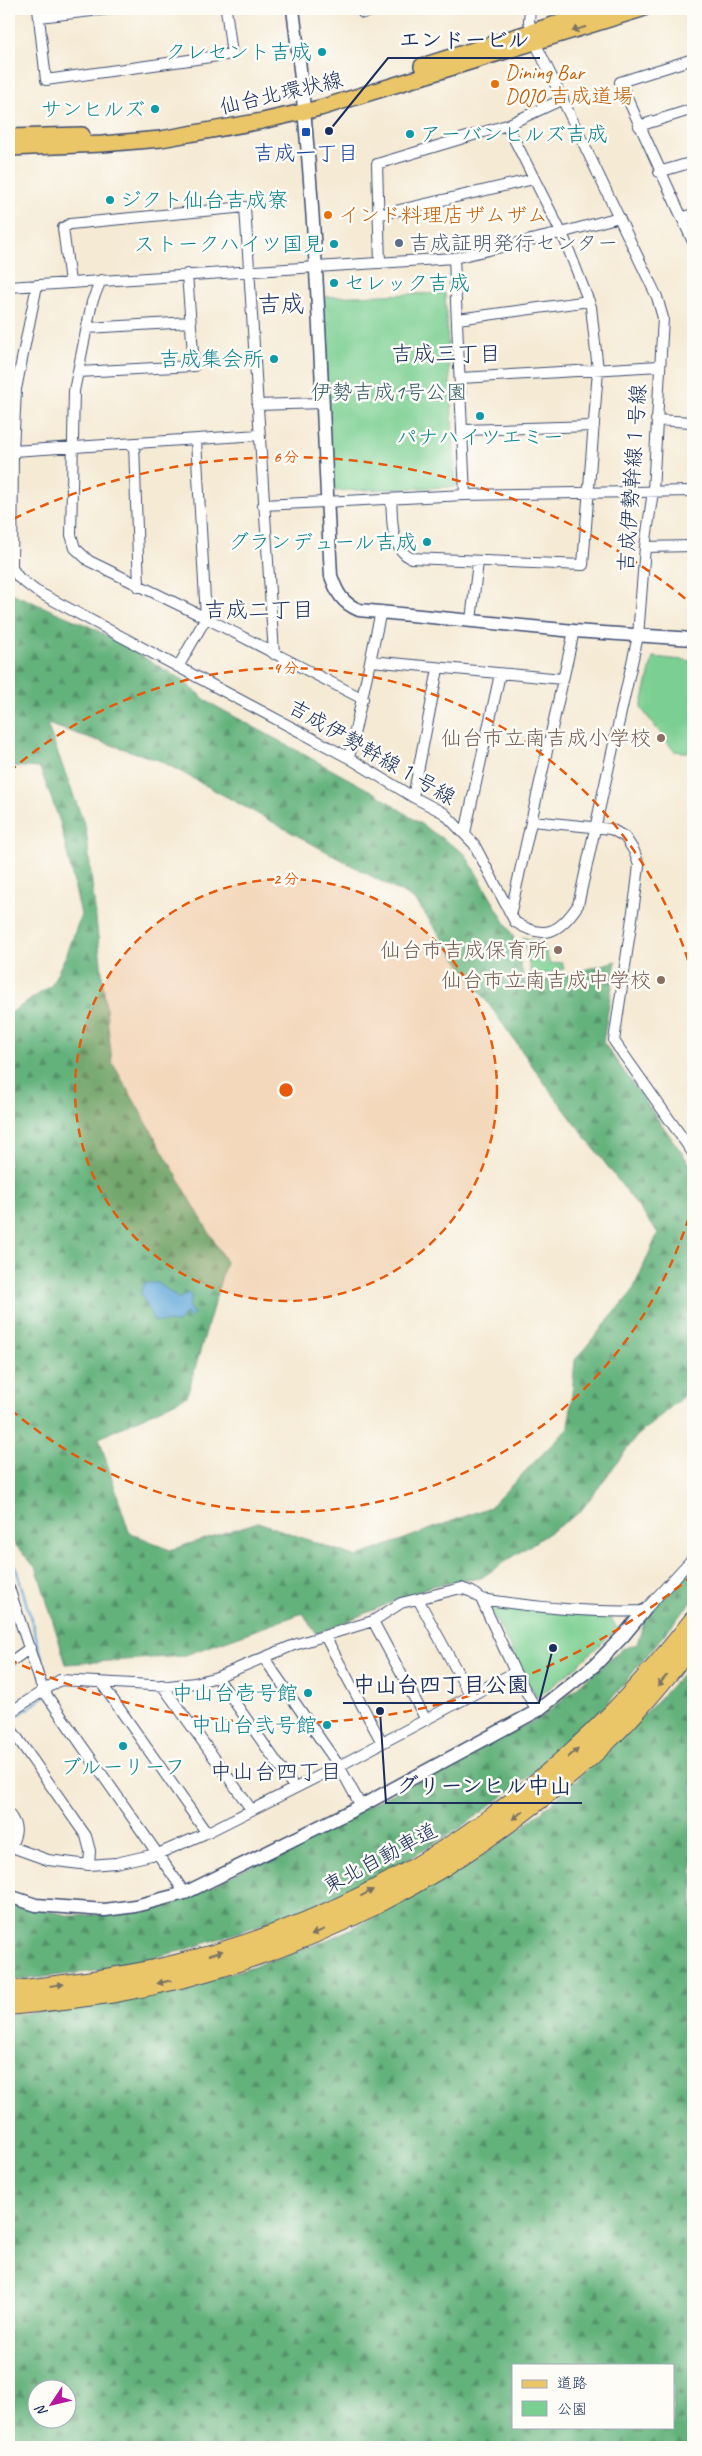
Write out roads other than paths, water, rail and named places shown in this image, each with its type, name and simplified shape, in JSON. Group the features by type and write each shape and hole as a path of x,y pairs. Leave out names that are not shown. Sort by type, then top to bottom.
{"highway":[{"name":"東北自動車道","path":"9,1991 171,1966 220,1952 318,1916 397,1878 436,1856 479,1827 555,1769 588,1739 628,1696 693,1620"},
{"name":"東北自動車道","path":"9,2006 117,1992 223,1966 272,1950 320,1931 403,1892 483,1842 571,1774 628,1720 693,1643"}],"main road":[{"name":"仙台北環状線","path":"533,37 604,9"},
{"name":"仙台北環状線","path":"9,148 162,139 221,130 305,107 533,37 642,9"},
{"name":"仙台北環状線","path":"9,137 90,135 146,130 305,107"}],"street":[{"path":"109,9 39,13 46,80 232,54 226,9"},
{"path":"293,9 305,107 317,267 331,576 337,594 346,605 359,610 574,631 693,639"},
{"path":"362,9 363,13 382,9"},
{"path":"530,9 529,21 533,37"},
{"name":"吉成伊勢幹線１号線","path":"37,284 16,390 13,451 12,568 19,578 36,591 349,758 413,797 444,812 474,844 515,922 526,929 543,933 557,929 570,917 578,905 638,636 645,547 653,491 663,318 658,297 533,37"},
{"path":"693,59 620,82 659,172 693,242"},
{"path":"380,263 377,164 507,124 563,99"},
{"path":"639,126 693,109"},
{"path":"391,498 396,545 402,554 411,558 583,565 598,370 589,301 561,233 507,124"},
{"path":"659,172 693,162"},
{"path":"378,215 534,179"},
{"path":"70,282 63,228 70,224 245,207 256,405 274,654"},
{"path":"682,218 693,214"},
{"path":"9,286 454,258 561,233 619,216"},
{"path":"454,258 464,430 465,495"},
{"path":"78,372 194,366 187,274"},
{"path":"101,280 92,302 74,391 71,535 75,548 84,559 206,618 363,699"},
{"path":"458,319 589,301"},
{"path":"87,328 190,322"},
{"path":"461,378 659,366"},
{"path":"256,405 322,403"},
{"path":"656,420 693,422"},
{"path":"464,430 594,426"},
{"path":"13,451 258,435"},
{"path":"178,667 206,618 196,440"},
{"path":"134,444 139,587"},
{"path":"264,505 465,495 693,490"},
{"path":"645,547 693,546"},
{"path":"471,620 478,562"},
{"path":"349,758 381,612"},
{"path":"510,911 574,631"},
{"path":"371,661 438,669 562,679"},
{"path":"413,797 438,669"},
{"path":"465,833 500,674"},
{"path":"532,821 611,829 624,837 634,851 639,865 614,1041 693,1153"},
{"path":"9,1896 36,1905 105,1910 135,1906 186,1893 361,1806 537,1711 595,1665 624,1635 644,1610 683,1572 693,1558"},
{"path":"9,1588 12,1605 30,1648 43,1690 160,1853 186,1893"},
{"path":"9,1713 60,1680 102,1684 162,1686 195,1683 217,1677 294,1645 373,1620 402,1603 461,1588 472,1592 481,1599 515,1672 537,1711"},
{"path":"418,1599 470,1695"},
{"path":"481,1599 600,1613 644,1610"},
{"path":"373,1620 426,1720"},
{"path":"325,1636 382,1742"},
{"path":"9,1663 30,1648"},
{"path":"264,1658 339,1766 361,1806"},
{"path":"9,1814 16,1824 17,1831 9,1848 48,1860 89,1865 116,1863 160,1853 339,1766 515,1672"},
{"path":"217,1677 294,1787"},
{"path":"102,1684 206,1832"},
{"path":"162,1686 251,1810"},
{"path":"9,1726 86,1836 90,1851 89,1865"}],"water":[{"path":"146,1283 158,1283 179,1299 188,1293 192,1297 188,1306 194,1314 190,1318 186,1313 178,1323 154,1321 141,1293"}],"waterway":[{"path":"9,1559 15,1566 19,1578 46,1671"},
{"path":"11,1720 44,1697"}],"place":[{"name":"クレセント吉成","path":"322,52"},
{"name":"Dining Bar DOJO 吉成道場","path":"495,84"},
{"name":"サンヒルズ","path":"155,109"},
{"name":"エンドービル","path":"329,131"},
{"name":"吉成一丁目","path":"306,132"},
{"name":"アーバンヒルズ吉成","path":"410,134"},
{"name":"ジクト仙台吉成寮","path":"110,200"},
{"name":"インド料理店ザムザム","path":"328,215"},
{"name":"吉成証明発行センター","path":"399,243"},
{"name":"ストークハイツ国見","path":"334,244"},
{"name":"セレック吉成","path":"334,283"},
{"name":"吉成集会所","path":"274,359"},
{"name":"パナハイツエミー","path":"480,416"},
{"name":"グランデュール吉成","path":"427,542"},
{"name":"仙台市立南吉成小学校","path":"661,738"},
{"name":"仙台市吉成保育所","path":"558,950"},
{"name":"仙台市立南吉成中学校","path":"661,980"},
{"name":"中山台四丁目公園","path":"553,1648"},
{"name":"中山台壱号館","path":"308,1693"},
{"name":"グリーンヒル中山","path":"380,1711"},
{"name":"中山台弐号館","path":"327,1725"},
{"name":"ブルーリーフ","path":"123,1746"}],"district":[{"name":"吉成","path":"281,304"},
{"name":"吉成三丁目","path":"446,353"},
{"name":"吉成二丁目","path":"259,609"},
{"name":"中山台四丁目","path":"276,1771"}],"park label":[{"name":"伊勢吉成1号公園","path":"389,392"}]}
